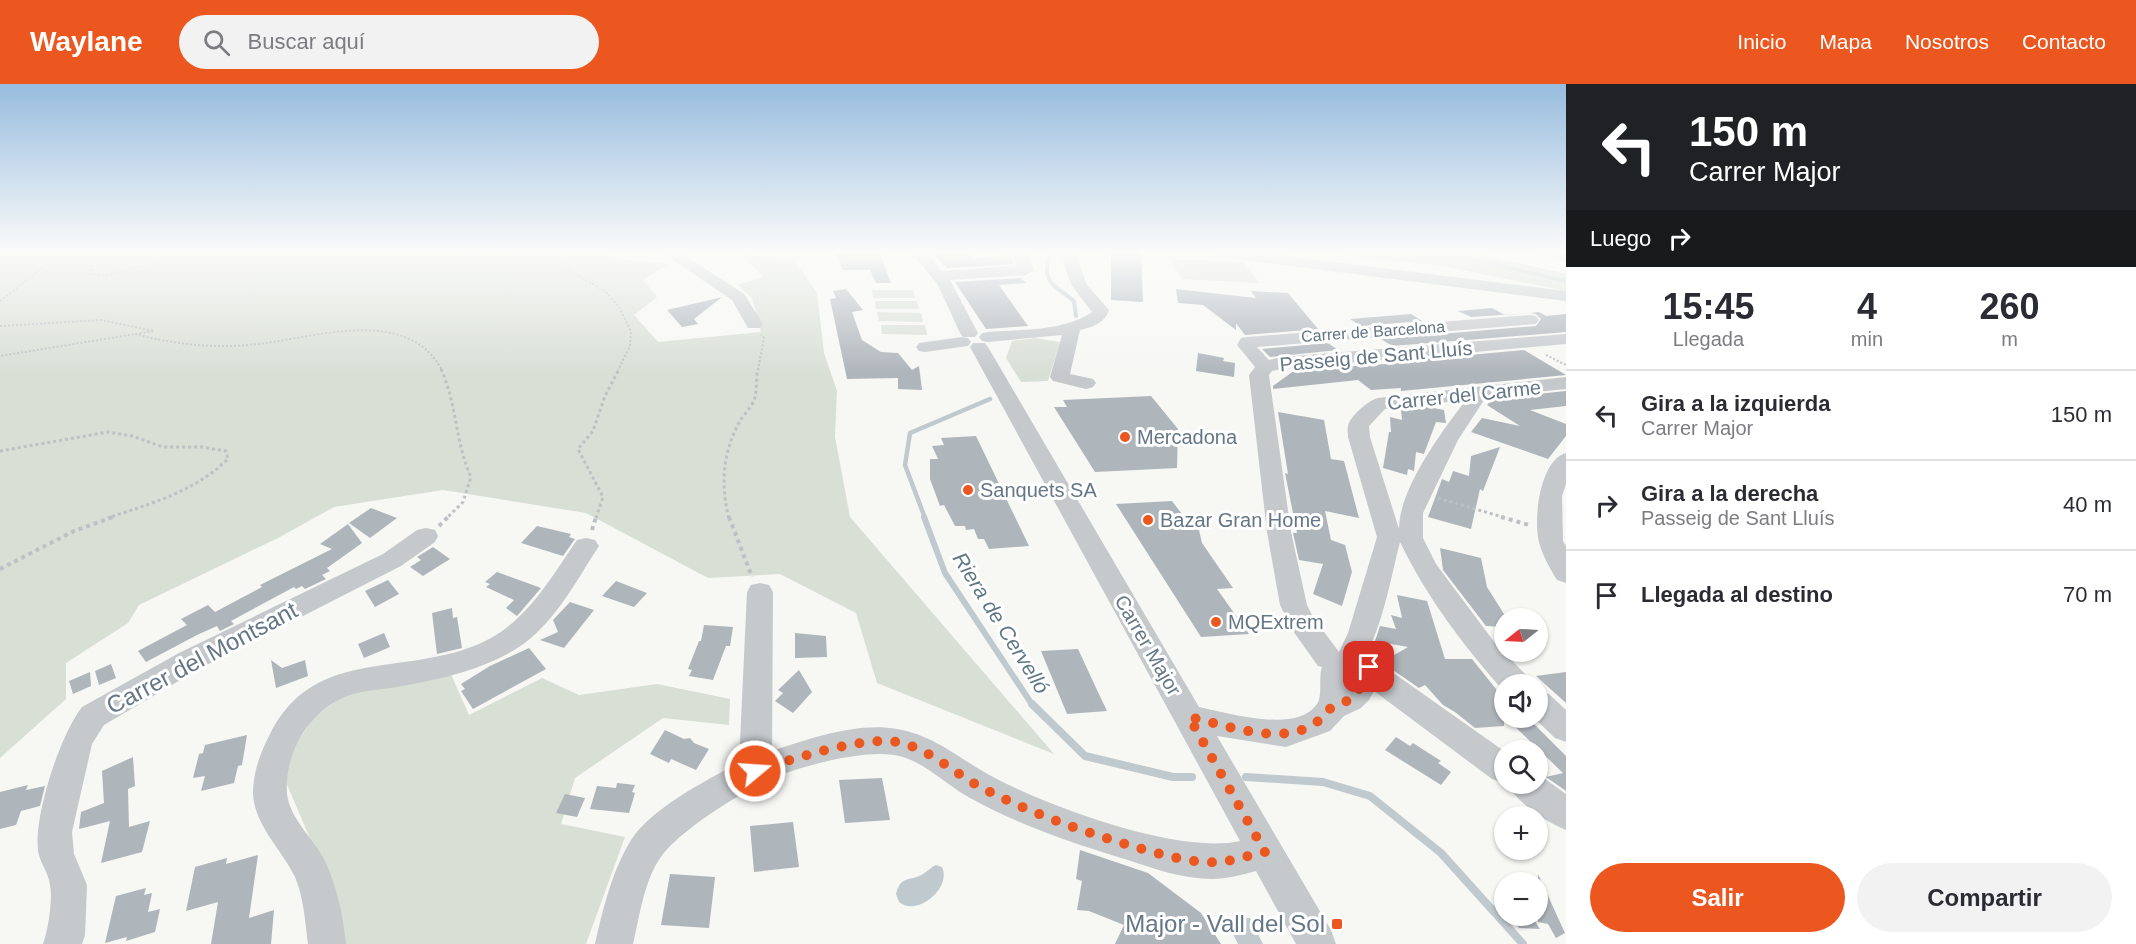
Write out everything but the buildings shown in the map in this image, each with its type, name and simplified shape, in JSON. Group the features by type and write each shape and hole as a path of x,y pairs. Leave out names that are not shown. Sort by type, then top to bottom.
{"street":[{"path":"732,293 738,297 754,324"},
{"name":"Carrer Major","path":"949,293 1317,944"},
{"path":"925,346 1072,328 1095,319 1101,310 1086,293"},
{"path":"1540,293 1566,296"},
{"name":"Carrer de Barcelona","path":"1265,367 1246,345 1247,342 1530,320"},
{"path":"1072,328 1060,377 1086,383"},
{"name":"Passeig de Sant Lluís","path":"1349,664 1313,639 1290,594 1291,585 1279,532 1259,375 1265,367 1282,363 1566,339"},
{"name":"Carrer del Carme","path":"1349,664 1362,633 1389,537 1359,437 1358,425 1378,404 1566,383"},
{"path":"1475,393 1476,400 1447,440 1411,513 1411,538 1425,567 1485,651 1507,674"},
{"path":"1566,460 1562,464 1550,496 1551,541 1566,574"},
{"name":"Carrer del Montsant","path":"62,944 66,935 69,885 57,854 54,832 76,744 82,730 93,716 189,661 392,560 426,536"},
{"path":"327,944 322,903 308,864 272,804 271,773 283,739 305,707 327,691 344,684 475,657 519,633 537,615 586,546"},
{"path":"755,771 760,592"},
{"path":"1189,717 1239,728 1287,734 1319,722 1333,706 1350,699 1358,692 1349,664"},
{"path":"1349,664 1382,680 1494,762"},
{"path":"1548,712 1566,729"},
{"path":"614,944 629,883 650,842 685,814 755,771 799,757 848,746 896,742 928,754 982,788 1031,811 1171,857 1220,862 1265,852"},
{"path":"1539,794 1566,814"}],"path":[{"path":"586,546 603,497 579,449 593,431 605,396 630,346 631,331 619,307 607,293"},
{"path":"0,327 101,320 154,331 0,356"},
{"path":"754,324 764,338 755,386 755,399 744,414 731,442 722,487 725,508 734,536 760,592"},
{"path":"135,334 156,341 235,345 278,342 321,332 357,330 404,338 424,347 435,357 444,373 462,456 471,477 463,502 448,520 426,536"},
{"path":"0,451 108,432 132,436 163,447 202,447 226,451 228,459 219,470 184,491 75,531 0,569"},
{"path":"1420,493 1551,531"}],"shaded area":[{"path":"0,293 654,293 657,297 634,315 658,342 761,332 752,298 747,293 817,293 824,353 837,391 835,437 850,517 1054,754 877,683 856,613 780,574 708,578 586,513 443,490 334,507 278,538 139,605 128,623 66,663 66,699 0,758"},
{"path":"872,293 914,293 915,298 873,298"},
{"path":"875,301 917,301 919,309 876,309"},
{"path":"877,312 921,313 923,322 879,321"},
{"path":"881,325 925,325 927,335 882,334"},
{"path":"1035,338 1060,342 1048,381 1021,382 1006,358 1012,341"},
{"path":"450,672 469,715 542,678 579,695 657,684 730,699 729,725 663,718 575,778 561,824 625,837 586,944 335,944 328,881 280,768 314,717 350,691"},
{"path":"936,865 942,867 944,875 938,891 931,898 915,906 906,906 899,902 896,894 904,881 919,876"},
{"path":"1250,918 1263,944 1238,944 1226,920"}],"waterway":[{"path":"1064,293 1074,301 1076,316"},
{"name":"Riera de Cervelló","path":"925,518 905,465 910,433 990,399"},
{"name":"Riera de Cervelló","path":"924,517 945,573 1033,706"},
{"name":"Riera de Cervelló","path":"1032,704 1085,756 1173,777 1192,777"},
{"name":"Riera de Cervelló","path":"1246,777 1323,782 1370,796 1441,853 1523,944"}],"place":[{"name":"Mercadona","path":"1125,437"},
{"name":"Sanquets SA","path":"968,490"},
{"name":"Bazar Gran Home","path":"1148,520"},
{"name":"MQExtrem","path":"1216,622"},
{"name":"Major - Vall del Sol","path":"1337,924"}],"route":[{"path":"755,771 799,757 848,746 896,742 928,754 982,788 1031,811 1088,832 1171,857 1220,862 1265,852 1189,717 1239,728 1287,734 1319,722 1333,706 1350,699 1358,692 1364,679 1370,676 1369,667"}]}
